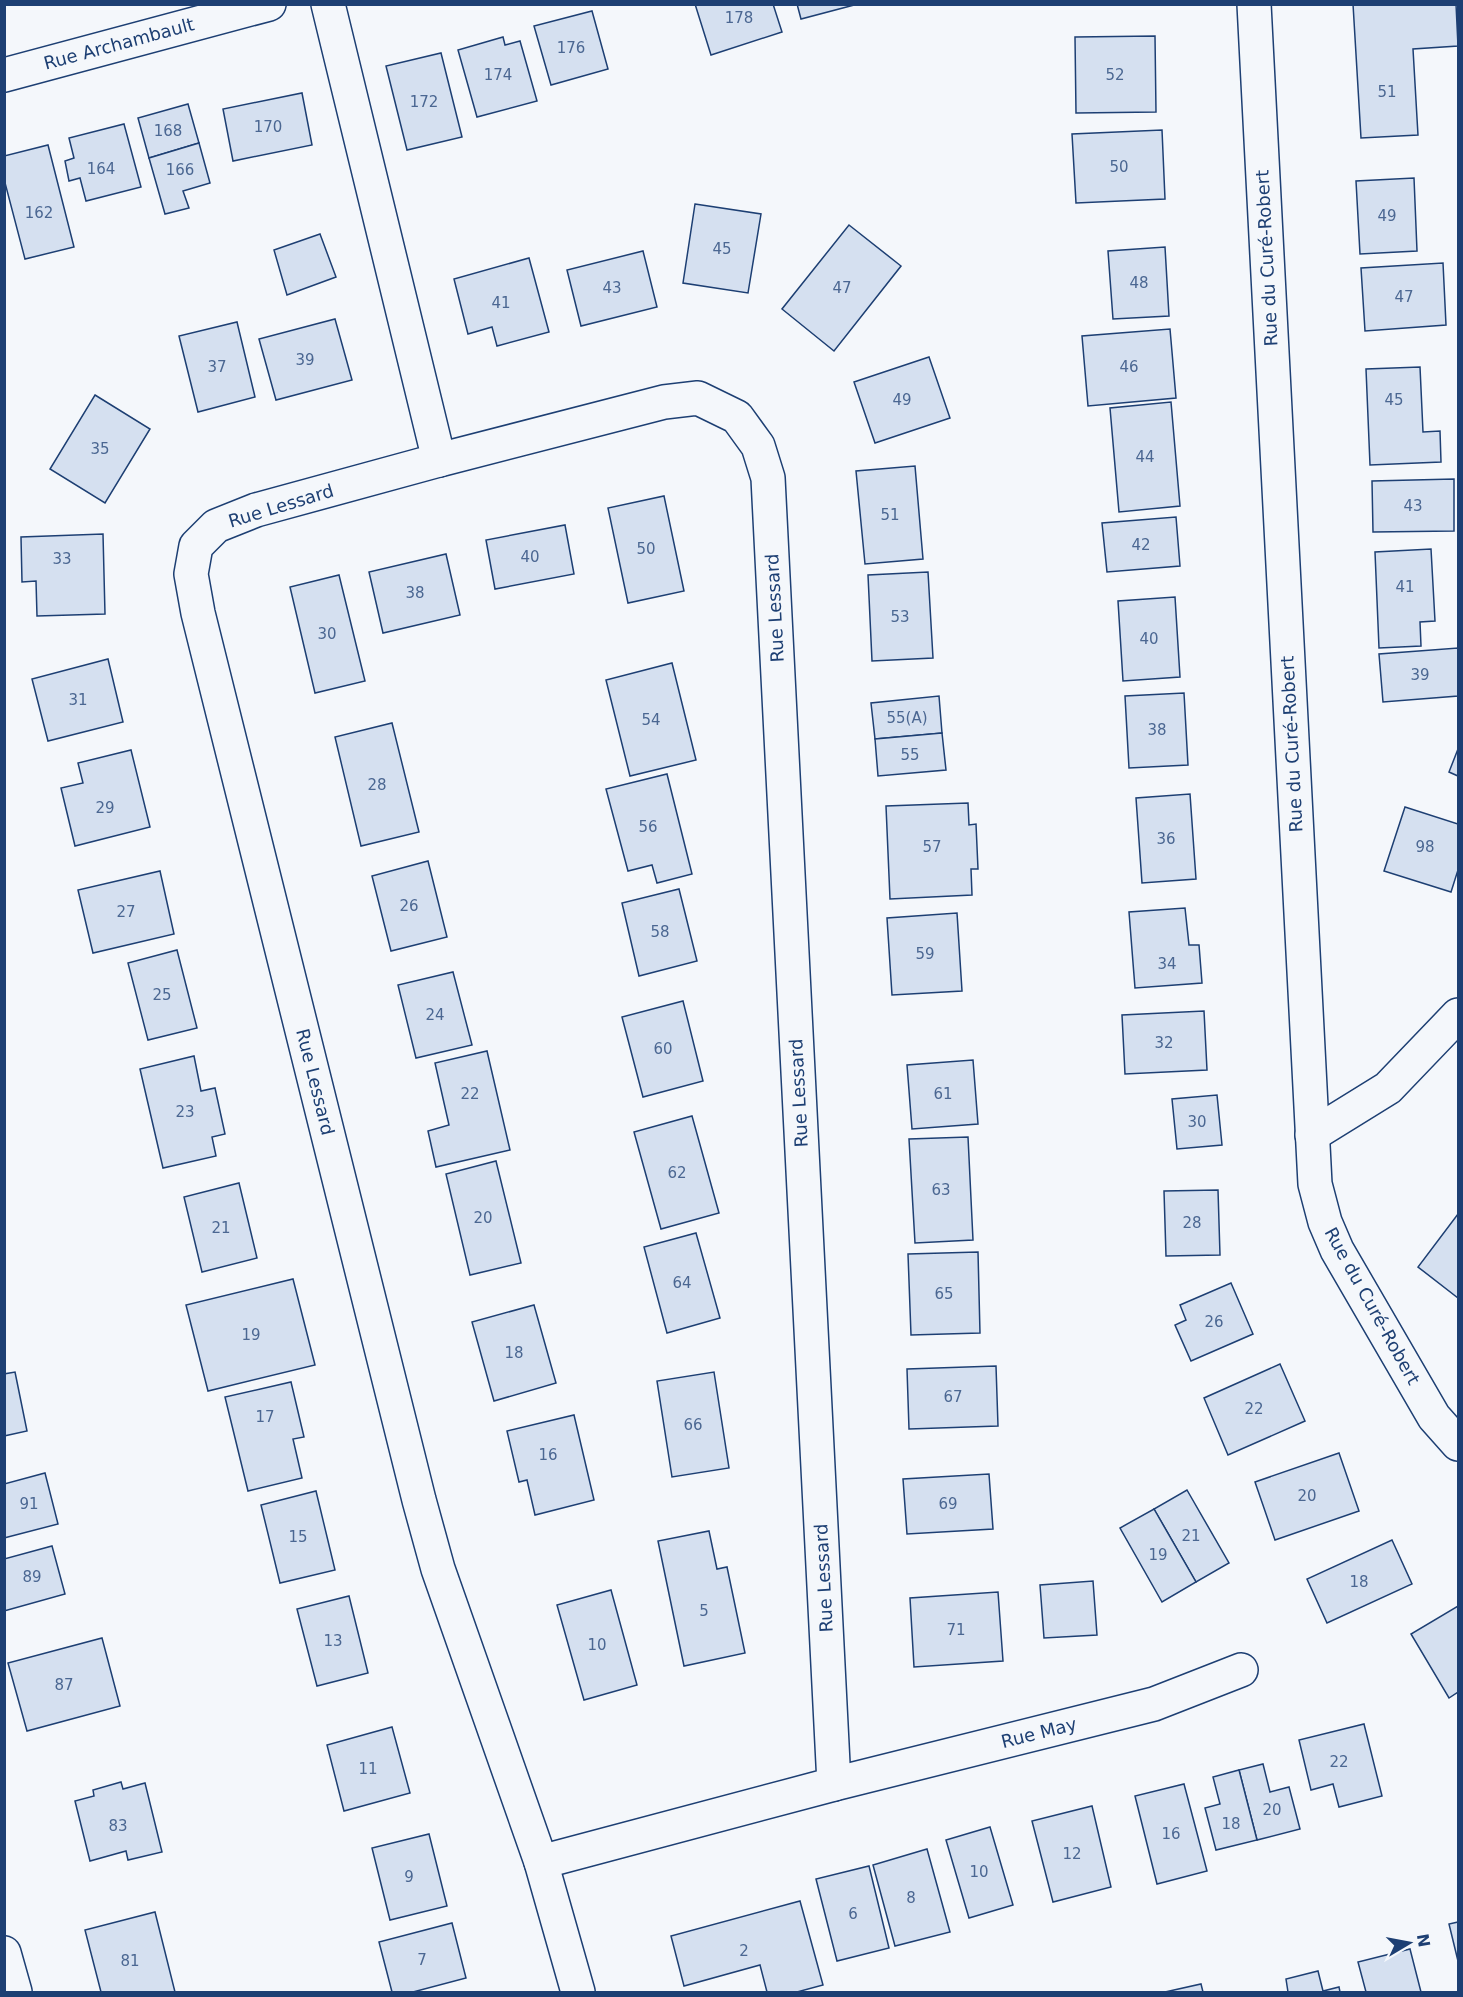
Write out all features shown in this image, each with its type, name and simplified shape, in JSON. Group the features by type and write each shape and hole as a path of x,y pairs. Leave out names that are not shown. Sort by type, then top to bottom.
{"street":[{"name":"Rue Archambault","path":"4,75 269,4"},
{"path":"327,4 439,460"},
{"name":"Rue du Curé-Robert","path":"1254,4 1315,1184 1325,1222 1337,1250 1434,1417 1458,1444"},
{"name":"Rue Lessard","path":"578,1992 541,1862 438,1569 198,613 191,574 196,546 216,526 256,510 664,402 698,398 737,417 758,446 768,478 834,1784"},
{"path":"1312,1135 1388,1088 1458,1015"},
{"name":"Rue May","path":"834,1784 1154,1704 1241,1670"},
{"path":"541,1862 834,1784"},
{"path":"4,1953 14,1992"}],"building":[{"path":"695,4 773,4 782,32 711,55"},
{"path":"797,4 858,4 801,19"},
{"path":"1353,4 1456,4 1458,46 1413,49 1418,135 1361,138"},
{"path":"592,11 608,69 551,85 534,26"},
{"path":"1155,36 1156,112 1076,113 1075,37"},
{"path":"503,37 505,45 520,41 537,101 477,117 458,50"},
{"path":"441,53 462,137 407,150 386,66"},
{"path":"302,93 312,145 233,161 223,109"},
{"path":"188,104 199,143 149,158 138,118"},
{"path":"124,124 141,187 86,201 80,178 69,181 65,161 74,158 69,138"},
{"path":"1162,130 1165,199 1076,203 1072,134"},
{"path":"199,143 210,183 183,191 189,208 165,214 149,158"},
{"path":"48,145 74,247 25,259 4,179 4,156"},
{"path":"1414,178 1417,251 1360,254 1356,181"},
{"path":"695,204 761,214 748,293 683,283"},
{"path":"849,225 901,266 834,351 782,309"},
{"path":"320,234 336,277 287,295 274,250"},
{"path":"1165,247 1169,316 1113,319 1108,251"},
{"path":"643,251 657,307 581,326 567,270"},
{"path":"529,258 549,332 497,346 492,327 468,334 454,279"},
{"path":"1443,263 1446,325 1365,331 1361,268"},
{"path":"335,319 352,380 276,400 259,339"},
{"path":"237,322 255,397 198,412 179,336"},
{"path":"1170,329 1176,398 1088,406 1082,336"},
{"path":"929,357 950,418 875,443 854,382"},
{"path":"1420,367 1423,432 1440,431 1441,462 1370,465 1366,369"},
{"path":"95,395 150,429 105,503 50,469"},
{"path":"1171,402 1180,506 1119,512 1110,408"},
{"path":"915,466 923,559 865,564 856,471"},
{"path":"1454,479 1454,531 1373,532 1372,481"},
{"path":"664,496 684,591 628,603 608,508"},
{"path":"1176,517 1180,566 1107,572 1102,523"},
{"path":"565,525 574,574 495,589 486,540"},
{"path":"103,534 105,614 37,616 36,581 22,582 21,537"},
{"path":"1431,549 1435,621 1420,622 1421,646 1379,648 1375,552"},
{"path":"446,554 460,615 383,633 369,572"},
{"path":"928,572 933,658 872,661 868,575"},
{"path":"339,575 365,681 315,693 290,587"},
{"path":"1175,597 1180,677 1123,681 1118,601"},
{"path":"1458,648 1458,696 1383,702 1379,654"},
{"path":"108,659 123,722 48,741 32,679"},
{"path":"672,663 696,760 630,776 606,680"},
{"path":"1184,693 1188,765 1129,768 1125,696"},
{"path":"939,696 942,733 875,739 871,703"},
{"path":"392,723 419,832 361,846 335,737"},
{"path":"942,733 946,770 878,776 875,739"},
{"path":"1458,749 1458,776 1449,772"},
{"path":"131,750 150,827 75,846 61,788 83,783 78,763"},
{"path":"667,774 692,874 657,883 652,865 628,871 606,789"},
{"path":"1190,794 1196,879 1142,883 1136,798"},
{"path":"968,803 969,825 976,824 978,869 971,869 972,895 890,899 886,806"},
{"path":"1405,807 1458,824 1458,870 1451,892 1384,871"},
{"path":"428,861 447,937 391,951 372,876"},
{"path":"160,871 174,934 93,953 78,890"},
{"path":"679,889 697,961 639,976 622,903"},
{"path":"1185,908 1189,945 1199,945 1202,983 1135,988 1129,912"},
{"path":"957,913 962,991 892,995 887,918"},
{"path":"177,950 197,1028 148,1040 128,963"},
{"path":"453,972 472,1045 416,1058 398,985"},
{"path":"683,1001 703,1081 643,1097 622,1017"},
{"path":"1204,1011 1207,1070 1125,1074 1122,1015"},
{"path":"487,1051 510,1150 436,1167 428,1131 449,1125 435,1063"},
{"path":"194,1056 201,1091 215,1088 225,1134 212,1137 216,1156 163,1168 140,1069"},
{"path":"973,1060 978,1124 912,1129 907,1065"},
{"path":"1217,1095 1222,1145 1177,1149 1172,1099"},
{"path":"692,1116 719,1213 661,1229 634,1132"},
{"path":"968,1137 973,1240 915,1243 909,1139"},
{"path":"496,1161 521,1263 470,1275 446,1174"},
{"path":"239,1183 257,1258 202,1272 184,1197"},
{"path":"1218,1190 1220,1255 1166,1256 1164,1191"},
{"path":"1458,1214 1458,1298 1418,1267"},
{"path":"696,1233 720,1318 667,1333 644,1247"},
{"path":"978,1252 980,1333 911,1335 908,1254"},
{"path":"293,1279 315,1365 208,1391 186,1305"},
{"path":"1231,1283 1253,1334 1191,1361 1175,1325 1186,1320 1180,1305"},
{"path":"534,1305 556,1383 494,1401 472,1322"},
{"path":"1280,1364 1305,1421 1228,1455 1204,1398"},
{"path":"996,1366 998,1426 909,1429 907,1369"},
{"path":"15,1372 27,1431 4,1436 4,1374"},
{"path":"714,1372 729,1468 672,1477 657,1381"},
{"path":"291,1382 304,1437 293,1439 302,1478 248,1491 225,1397"},
{"path":"574,1415 594,1500 535,1515 527,1480 519,1482 507,1431"},
{"path":"1339,1453 1359,1511 1275,1540 1255,1482"},
{"path":"45,1473 58,1524 4,1538 4,1484"},
{"path":"989,1474 993,1529 907,1534 903,1479"},
{"path":"1187,1490 1229,1563 1196,1582 1154,1509"},
{"path":"316,1491 335,1570 280,1583 261,1505"},
{"path":"1154,1509 1196,1582 1162,1602 1120,1528"},
{"path":"709,1531 717,1569 727,1567 745,1653 684,1666 658,1541"},
{"path":"1392,1540 1412,1584 1327,1623 1307,1579"},
{"path":"52,1546 65,1594 4,1611 4,1559"},
{"path":"1093,1581 1097,1635 1044,1638 1040,1585"},
{"path":"611,1590 637,1685 584,1700 557,1605"},
{"path":"998,1592 1003,1661 914,1667 910,1598"},
{"path":"349,1596 368,1673 317,1686 297,1609"},
{"path":"1458,1606 1458,1692 1449,1698 1411,1634"},
{"path":"102,1638 120,1706 27,1731 8,1663"},
{"path":"1364,1724 1382,1796 1339,1807 1333,1784 1311,1790 1299,1740"},
{"path":"392,1727 410,1793 344,1811 327,1745"},
{"path":"1263,1764 1270,1792 1289,1787 1300,1829 1257,1840 1239,1770"},
{"path":"1239,1770 1257,1840 1216,1850 1205,1808 1220,1804 1213,1777"},
{"path":"121,1782 123,1789 145,1783 162,1852 128,1860 126,1851 90,1861 75,1801 94,1796 93,1790"},
{"path":"1184,1784 1207,1871 1157,1884 1135,1796"},
{"path":"1092,1806 1111,1887 1053,1902 1032,1821"},
{"path":"990,1827 1013,1905 969,1918 946,1840"},
{"path":"429,1834 447,1906 390,1920 372,1848"},
{"path":"927,1849 950,1932 895,1946 873,1865"},
{"path":"869,1866 889,1948 837,1961 816,1879"},
{"path":"800,1901 823,1985 797,1992 767,1992 760,1965 684,1986 671,1936"},
{"path":"155,1912 175,1992 101,1992 85,1930"},
{"path":"1458,1922 1458,1961 1449,1924"},
{"path":"452,1923 466,1978 413,1992 392,1992 379,1942"},
{"path":"1410,1949 1421,1992 1366,1992 1358,1962"},
{"path":"1318,1971 1323,1991 1339,1987 1340,1992 1288,1992 1286,1979"},
{"path":"1201,1984 1203,1992 1165,1992"}]}
